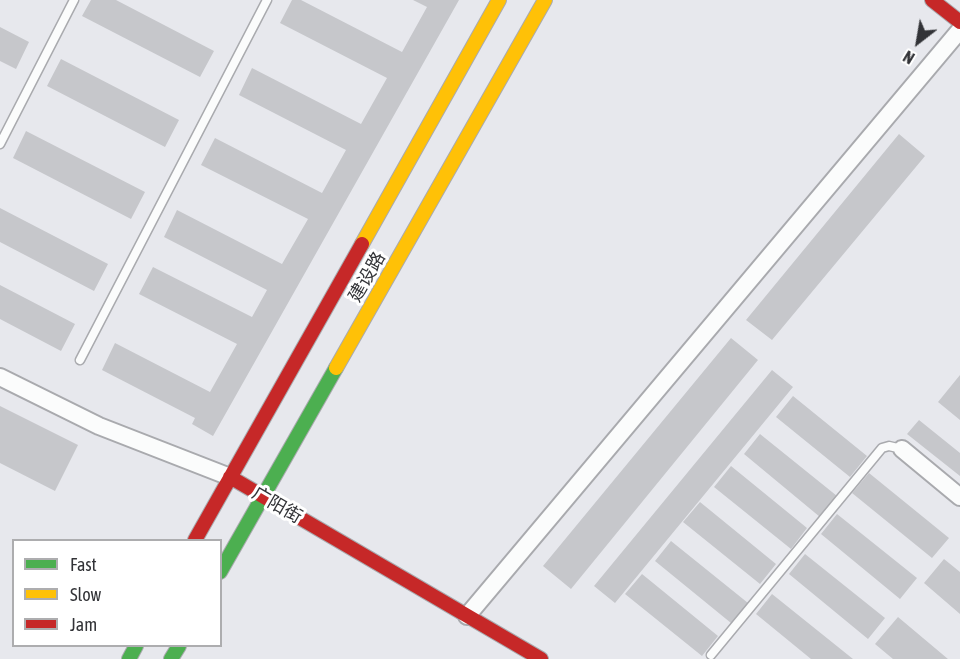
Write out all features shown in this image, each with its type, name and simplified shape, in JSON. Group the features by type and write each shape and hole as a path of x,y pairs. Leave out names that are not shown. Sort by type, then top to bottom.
{"street":[{"name":"建设路","path":"196,539 499,0"},
{"name":"建设路","path":"222,569 545,0"},
{"path":"932,0 960,22"},
{"path":"467,616 960,30"},
{"name":"广阳街","path":"0,377 99,426 230,477 541,659"},
{"path":"902,449 960,497"}],"lane":[{"path":"0,144 74,0"},
{"path":"80,360 267,0"},
{"path":"711,655 882,448 889,446 902,449"}],"building":[{"path":"91,0 116,0 214,51 200,77 82,16"},
{"path":"292,0 301,0 402,52 427,7 413,0 459,0 213,436 192,424 195,418 102,370 115,343 210,392 237,344 139,294 153,267 252,317 267,290 164,237 177,210 282,264 308,219 201,165 215,138 322,193 346,150 239,95 252,68 361,124 387,78 280,23"},
{"path":"0,27 29,42 16,69 0,61"},
{"path":"61,59 179,120 165,147 47,86"},
{"path":"26,131 145,192 131,219 13,158"},
{"path":"899,134 925,156 772,340 746,320"},
{"path":"0,208 108,264 94,291 0,242"},
{"path":"0,285 75,324 61,351 0,319"},
{"path":"731,338 758,360 571,589 543,566"},
{"path":"772,370 793,387 615,603 594,586"},
{"path":"960,375 960,420 938,402"},
{"path":"793,396 867,456 850,477 776,417"},
{"path":"0,406 78,445 55,491 0,463"},
{"path":"919,420 960,453 960,476 907,434"},
{"path":"760,434 837,496 820,517 744,454"},
{"path":"731,466 807,528 791,549 714,487"},
{"path":"869,473 949,538 932,558 852,493"},
{"path":"700,502 776,564 760,584 683,522"},
{"path":"837,514 917,578 900,599 821,534"},
{"path":"671,541 748,603 731,623 655,561"},
{"path":"805,554 885,618 868,639 789,574"},
{"path":"944,559 960,572 960,614 924,583"},
{"path":"642,574 718,636 702,656 625,594"},
{"path":"772,594 853,659 811,659 756,614"},
{"path":"898,617 948,659 893,659 875,644"}],"traffic: fast":[{"path":"222,568 336,368"},
{"path":"129,659 135,647"},
{"path":"171,659 178,647"}],"traffic: slow":[{"path":"362,244 499,0"},
{"path":"336,368 545,0"}],"traffic: jam":[{"path":"932,0 960,22"},
{"path":"196,539 362,244"},
{"path":"230,477 541,659"}]}
